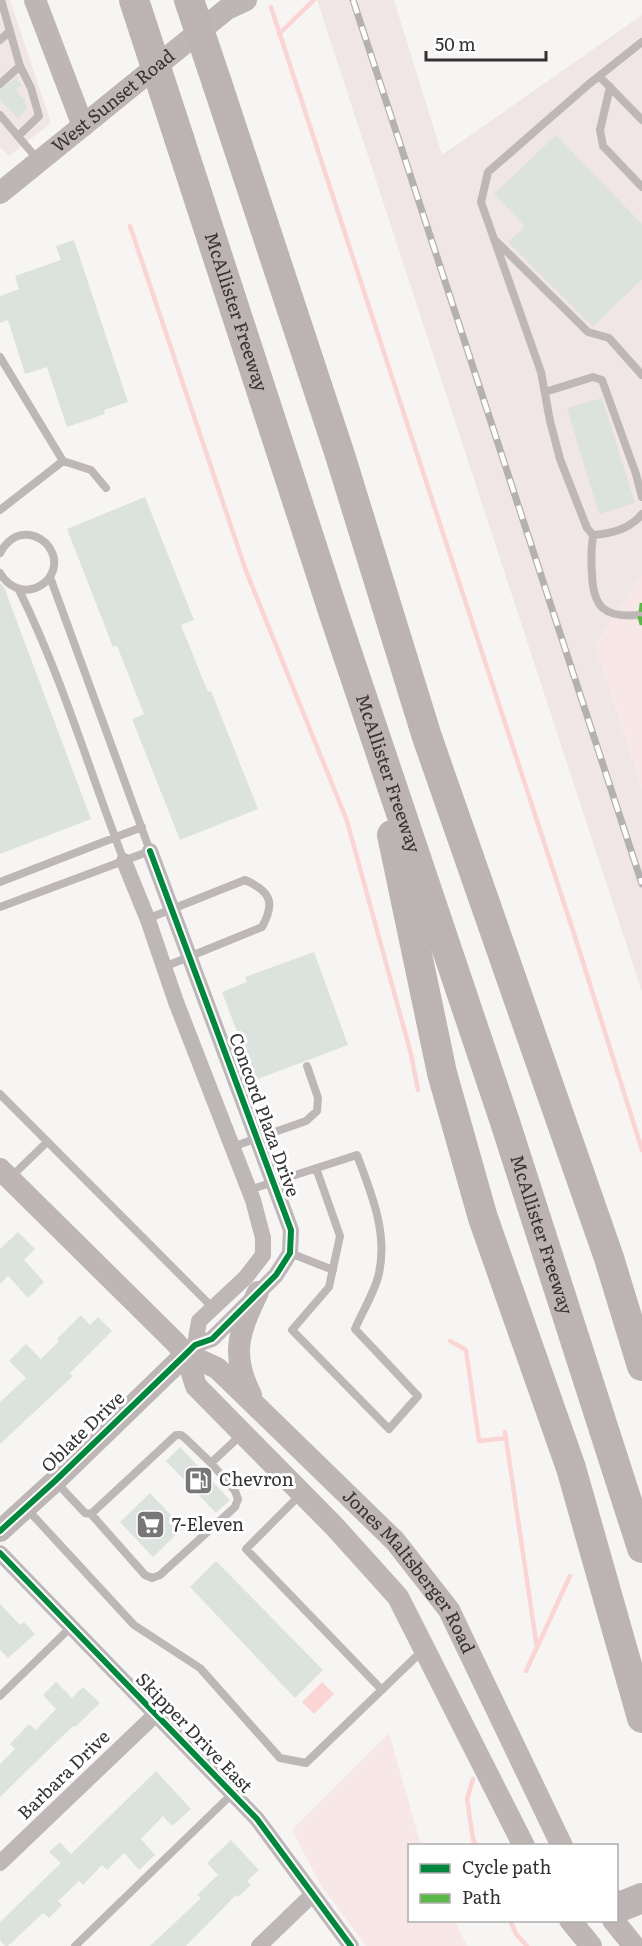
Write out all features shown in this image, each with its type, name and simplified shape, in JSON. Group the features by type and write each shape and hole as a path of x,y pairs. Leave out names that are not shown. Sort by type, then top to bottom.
{"highway":[{"name":"McAllister Freeway","path":"134,0 362,697 504,1119 642,1548"},
{"path":"189,0 340,455 427,737 609,1258 642,1366"},
{"path":"362,697 442,1072 483,1218 571,1468 642,1718"},
{"path":"609,1258 642,1328"},
{"path":"618,1905 622,1906 642,1898"}],"main road":[{"path":"34,0 82,126"},
{"name":"West Sunset Road","path":"0,193 235,3"},
{"name":"Jones Maltsberger Road","path":"3,1179 190,1349 217,1368 395,1541 449,1610 562,1844"},
{"path":"255,1405 242,1378 238,1353 244,1323 258,1292"},
{"name":"Jones Maltsberger Road","path":"190,1349 196,1386 334,1526 398,1597 523,1844"},
{"name":"Oblate Drive","path":"0,1531 55,1481 190,1349"},
{"path":"424,1648 459,1630"},
{"path":"572,1922 591,1946"},
{"path":"615,1922 634,1946"}],"street":[{"name":"Concord Plaza Drive","path":"150,851 291,1230 290,1253"},
{"path":"124,861 249,1190 264,1238 263,1255 246,1277 199,1321 190,1349"},
{"path":"190,1349 212,1339 276,1275 290,1253"},
{"name":"Skipper Drive East","path":"0,1553 257,1819 351,1946"},
{"name":"Barbara Drive","path":"0,1863 156,1714"},
{"path":"259,1946 312,1895"}],"lane":[{"path":"1,0 20,66 32,88 39,116 18,136"},
{"path":"0,40 10,31"},
{"path":"640,615 612,614 594,598 590,555 593,536 587,528 569,486 550,421 542,372 481,202 488,172 599,76 641,46"},
{"path":"0,84 20,66"},
{"path":"599,76 642,120"},
{"path":"610,87 600,130 603,146 642,187"},
{"path":"0,115 39,161"},
{"path":"494,238 588,332 609,338 642,375"},
{"path":"0,357 63,461 91,470 106,488"},
{"path":"545,392 593,377 602,380 642,496"},
{"path":"0,510 63,461"},
{"path":"593,536 609,534 622,529 642,514"},
{"path":"0,553 11,539 30,535 39,538 51,551 54,560 50,577 150,851 0,907"},
{"path":"0,573 11,586 19,590 36,588 50,577"},
{"path":"19,590 40,633 69,706 124,861"},
{"path":"0,882 142,827"},
{"path":"147,919 245,880 262,887 269,900 270,913 262,927 164,967"},
{"path":"231,1147 306,1120 317,1111 318,1098 307,1066"},
{"path":"0,1094 213,1308"},
{"path":"3,1179 47,1142"},
{"path":"249,1190 273,1181 357,1155 374,1202 382,1239 379,1274 355,1329 418,1396 389,1429 292,1330 329,1287 340,1236 316,1168"},
{"path":"290,1253 333,1270"},
{"path":"211,1463 242,1433"},
{"path":"55,1481 85,1513 91,1514 145,1575 152,1578 160,1575 235,1507 238,1499 235,1491 211,1463 185,1438 176,1435 91,1514"},
{"path":"302,1493 246,1549 382,1690"},
{"path":"26,1508 134,1625 200,1668 280,1758 306,1763 424,1648"},
{"path":"0,1696 71,1627"},
{"path":"75,1946 232,1794"}],"shaded area":[{"path":"0,0 10,0 51,123 9,156 0,147"},
{"path":"317,0 394,0 442,155 642,15 642,575 595,646 642,789 642,992"},
{"path":"642,575 642,789 595,646"},
{"path":"322,1682 334,1694 314,1714 302,1702"},
{"path":"389,1733 421,1844 408,1844 408,1922 455,1922 467,1946 366,1946 320,1884 292,1830"}],"building":[{"path":"18,76 17,80 22,85 16,90 26,101 24,103 28,108 18,119 0,100 0,90"},
{"path":"556,135 642,224 642,279 593,327 508,242 525,226 494,194"},
{"path":"74,240 128,402 104,410 105,414 67,427 47,367 25,374 8,320 0,323 0,296 19,289 15,276 61,260 56,246"},
{"path":"602,398 635,503 599,514 567,408"},
{"path":"145,497 194,620 181,625 208,692 211,691 258,809 180,840 132,719 144,714 117,646 113,647 67,529"},
{"path":"0,583 4,587 91,819 0,854"},
{"path":"314,952 348,1045 255,1080 222,992 247,982 245,977"},
{"path":"18,1232 35,1249 24,1260 44,1282 28,1298 8,1276 0,1284 0,1249"},
{"path":"81,1315 90,1325 98,1317 112,1331 70,1373 73,1376 0,1444 0,1402 26,1378 9,1361 26,1344 41,1359"},
{"name":"Chevron","path":"180,1447 230,1500 216,1513 166,1461"},
{"name":"7-Eleven","path":"150,1493 183,1528 153,1557 120,1522"},
{"path":"216,1561 323,1670 295,1698 190,1587"},
{"path":"0,1604 20,1625 24,1622 35,1634 8,1658 0,1650"},
{"path":"56,1682 72,1698 83,1687 100,1703 0,1797 0,1764 15,1749 10,1744 29,1724 36,1730 56,1709 43,1695"},
{"path":"156,1771 191,1809 172,1826 163,1816 141,1839 155,1855 139,1870 124,1853 107,1870 102,1865 83,1885 79,1881 58,1901 62,1905 49,1918 43,1913 8,1946 5,1946 0,1940 0,1922 61,1863 49,1852 60,1842 71,1854"},
{"path":"231,1840 259,1870 247,1881 251,1885 238,1897 236,1895 186,1946 150,1946 201,1898 197,1895 218,1875 207,1863"}],"waterway":[{"path":"279,34 314,0"},
{"path":"271,7 576,940 642,1150"},
{"path":"130,226 246,571 347,821 411,1054 418,1090"},
{"path":"450,1341 466,1350 479,1441 506,1438"},
{"path":"505,1432 537,1648"},
{"path":"526,1671 570,1576"},
{"path":"473,1779 467,1799 475,1844"},
{"path":"511,1922 516,1934 527,1946"}],"railway":[{"path":"353,0 642,884"}],"marked path":[{"path":"642,603 640,618 642,625"}],"cycle path":[{"path":"0,1531 195,1345 212,1339 276,1275 290,1253 291,1230 150,851"},
{"path":"0,1553 257,1819 351,1946"}],"place":[{"name":"Chevron","path":"198,1480"},
{"name":"7-Eleven","path":"151,1525"}]}
